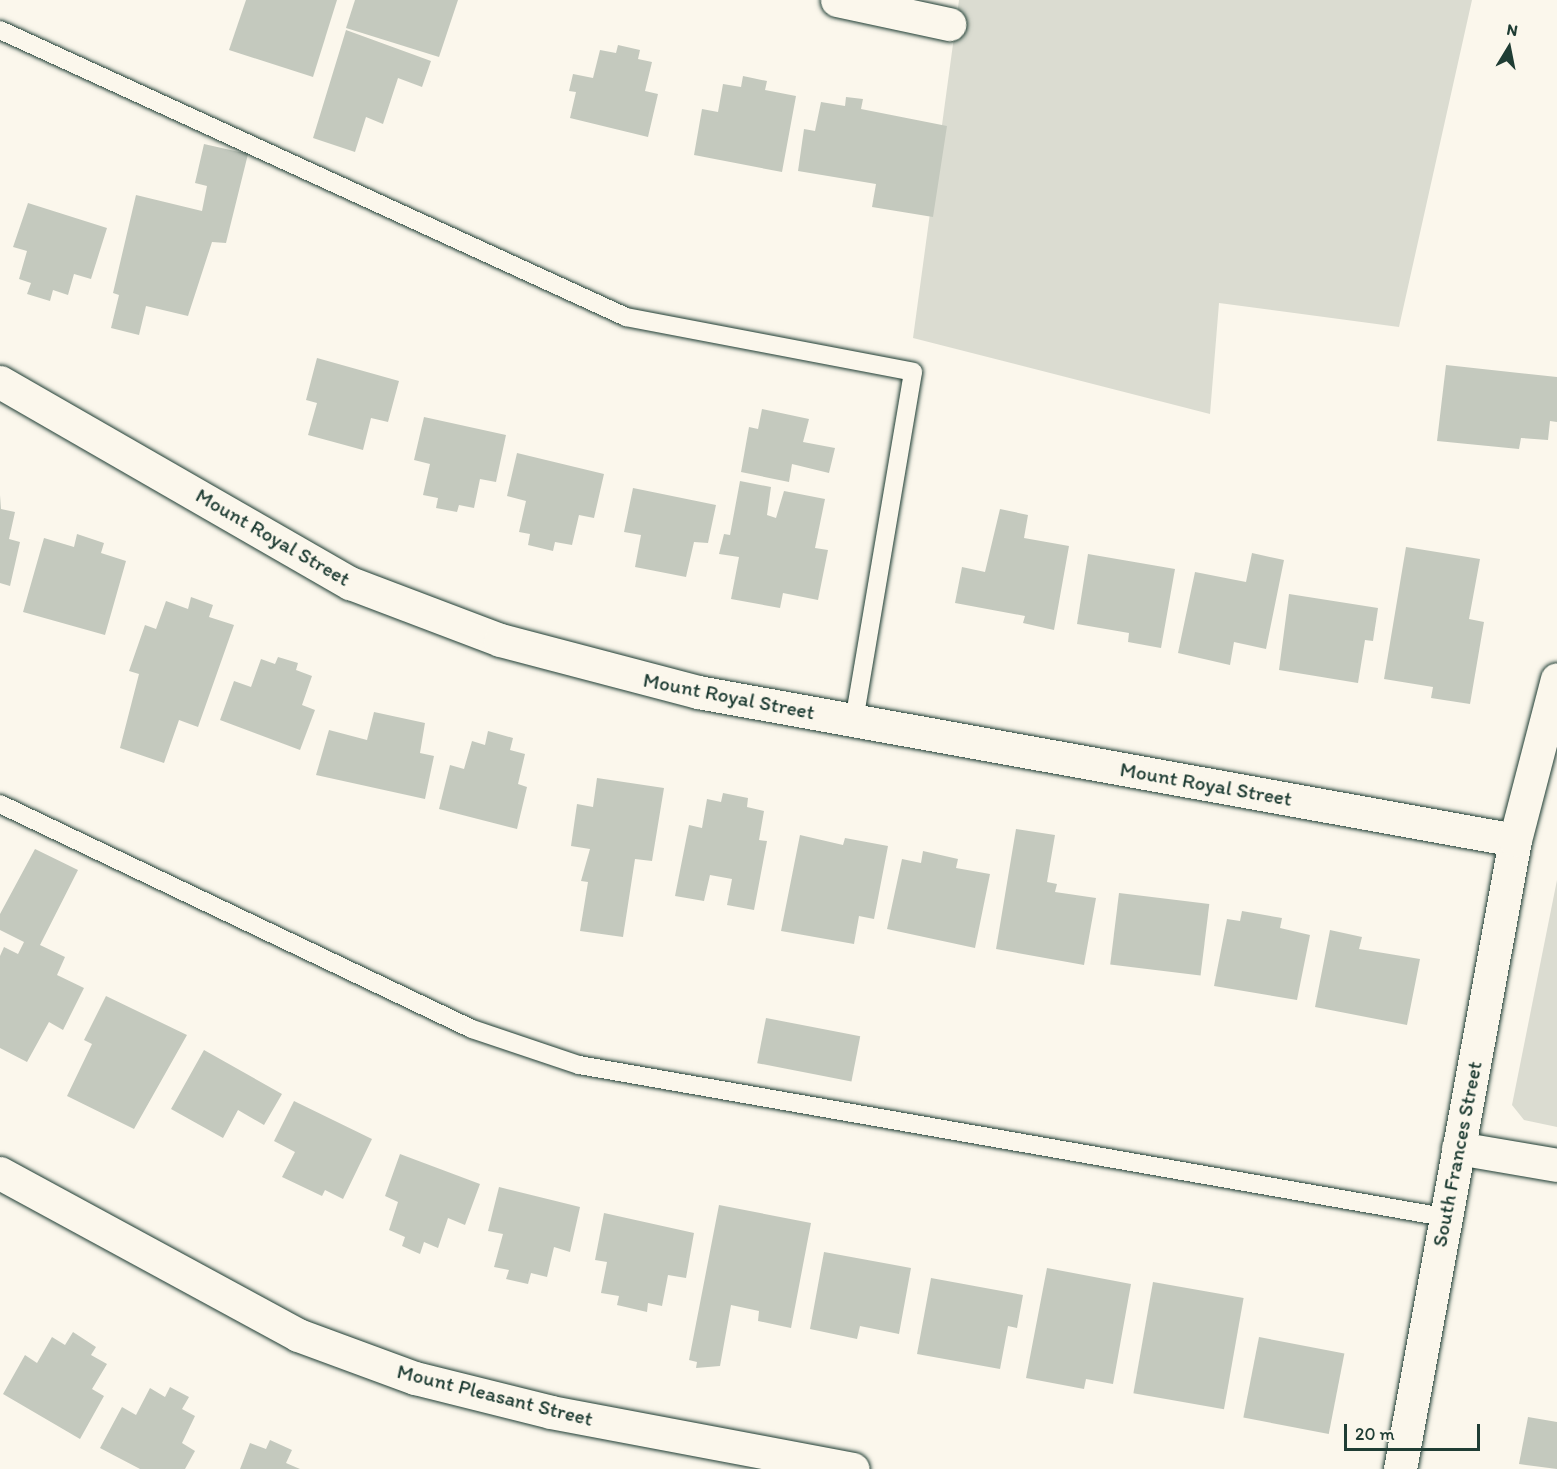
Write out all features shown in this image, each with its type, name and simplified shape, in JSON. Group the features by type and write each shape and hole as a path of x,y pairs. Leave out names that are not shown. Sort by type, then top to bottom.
{"street":[{"path":"837,0 949,24"},
{"name":"Mount Royal Street","path":"0,382 350,583 500,640 591,666 854,720 1515,840"},
{"name":"South Frances Street","path":"1400,1469 1444,1217 1515,840 1557,679"},
{"path":"1458,1148 1557,1165"},
{"name":"Mount Pleasant Street","path":"0,1173 298,1335 415,1378 551,1412 854,1469"}],"lane":[{"path":"0,30 626,317 913,372 854,720"},
{"path":"0,804 472,1029 579,1065 1444,1217"}],"shaded area":[{"path":"959,0 1472,0 1399,327 1219,303 1210,414 913,338"},
{"path":"1557,880 1557,1127 1524,1120 1512,1105"}],"building":[{"path":"246,0 337,0 313,77 229,50"},
{"path":"355,0 458,0 439,57 346,28"},
{"path":"346,30 431,61 422,87 398,78 383,124 366,117 355,152 313,138"},
{"path":"618,45 640,50 638,59 652,62 645,91 658,94 648,137 570,118 576,92 569,91 573,74 593,78 600,50 616,53"},
{"path":"743,76 767,81 765,90 796,96 782,172 694,155 702,109 718,112 723,84 741,87"},
{"path":"846,97 863,99 861,109 947,126 933,217 872,207 876,184 798,171 804,129 815,131 821,102 845,106"},
{"path":"204,144 248,154 226,243 212,242 188,316 146,306 139,335 111,328 119,295 113,293 136,195 202,211 207,186 195,183"},
{"path":"28,203 107,228 91,279 74,274 68,295 53,290 50,301 27,294 31,283 19,279 27,251 13,247"},
{"path":"317,358 399,381 388,422 371,418 363,450 308,435 317,403 306,400"},
{"path":"1446,365 1557,377 1557,422 1550,421 1548,440 1521,438 1519,449 1437,441"},
{"path":"762,409 809,419 803,442 835,448 829,473 792,464 789,482 741,472 749,427 758,429"},
{"path":"424,417 506,435 496,482 480,479 474,508 459,505 457,512 436,508 438,498 423,495 430,464 414,460"},
{"path":"517,453 604,474 594,518 579,515 572,545 555,542 553,551 528,545 530,534 519,532 526,501 507,496"},
{"path":"740,481 771,487 767,515 776,518 784,491 825,499 815,548 828,550 818,600 783,593 780,608 731,599 739,557 719,554 724,534 730,535"},
{"path":"633,488 716,505 708,543 694,542 686,577 635,567 641,535 624,532"},
{"path":"0,495 1,509 15,512 9,539 20,542 10,586 0,583"},
{"path":"1000,509 1028,515 1024,538 1069,546 1054,630 1023,623 1025,616 955,603 962,567 985,572"},
{"path":"77,534 104,543 101,553 126,561 105,635 23,612 44,538 74,547"},
{"path":"1406,547 1480,559 1469,619 1484,622 1470,704 1431,698 1433,687 1384,679"},
{"path":"1252,553 1284,560 1266,649 1234,642 1230,665 1178,653 1195,572 1246,582"},
{"path":"1088,554 1175,569 1161,648 1128,642 1129,633 1077,624"},
{"path":"1289,594 1378,608 1373,641 1365,640 1358,683 1279,670"},
{"path":"191,597 213,605 209,617 234,625 198,727 179,720 164,763 120,748 139,674 129,671 145,625 156,629 166,601 188,609"},
{"path":"278,657 298,663 296,670 312,676 302,705 315,710 300,750 220,720 234,681 251,687 261,659 275,664"},
{"path":"374,712 425,723 420,753 434,756 425,799 316,775 329,730 367,740"},
{"path":"488,731 513,738 510,750 525,754 518,784 527,787 517,829 439,809 450,765 464,769 472,741 485,745"},
{"path":"597,778 664,788 652,861 635,859 623,937 580,931 588,882 581,881 590,849 571,846 577,804 593,807"},
{"path":"723,793 748,798 747,807 764,811 759,840 767,841 754,910 727,905 732,879 710,875 704,901 675,896 689,825 702,828 707,799 721,802"},
{"path":"1016,829 1055,835 1047,882 1057,884 1055,892 1096,898 1084,965 996,949"},
{"path":"800,835 843,845 845,838 888,846 874,919 859,916 854,944 781,931"},
{"path":"35,849 78,870 40,945 65,957 57,975 84,988 63,1030 49,1022 27,1062 0,1048 0,956 4,947 18,954 24,942 0,930 0,914"},
{"path":"923,851 958,859 956,868 990,874 975,948 887,929 902,859 921,863"},
{"path":"1119,893 1209,904 1201,976 1110,964"},
{"path":"1242,911 1282,918 1280,928 1310,935 1297,1000 1214,986 1227,919 1240,921"},
{"path":"1330,930 1362,937 1359,949 1420,959 1407,1025 1315,1007"},
{"path":"106,996 187,1035 134,1129 67,1096 92,1044 84,1040"},
{"path":"766,1018 860,1036 851,1081 757,1063"},
{"path":"204,1050 282,1094 264,1125 238,1110 223,1138 171,1109"},
{"path":"294,1101 372,1139 343,1199 325,1190 322,1196 282,1177 295,1152 274,1141"},
{"path":"400,1154 480,1184 465,1225 448,1218 438,1248 424,1242 420,1254 402,1246 405,1237 389,1230 398,1202 385,1196"},
{"path":"499,1187 580,1207 570,1252 554,1247 547,1277 531,1273 528,1284 506,1279 509,1270 494,1267 503,1234 488,1231"},
{"path":"719,1205 811,1223 791,1328 758,1321 759,1311 731,1305 720,1366 696,1368 697,1362 689,1360"},
{"path":"604,1213 694,1233 686,1278 668,1275 662,1306 648,1303 647,1312 617,1305 619,1296 601,1293 607,1262 595,1260"},
{"path":"824,1252 911,1268 899,1334 860,1326 857,1339 810,1329"},
{"path":"1047,1268 1131,1284 1113,1384 1086,1379 1084,1389 1026,1378"},
{"path":"931,1278 1023,1295 1017,1328 1008,1326 1000,1369 917,1354"},
{"path":"1153,1282 1244,1298 1224,1409 1133,1393"},
{"path":"73,1332 96,1347 91,1355 107,1364 92,1389 104,1396 80,1439 3,1394 25,1355 37,1363 52,1337 65,1345"},
{"path":"1259,1337 1344,1354 1329,1434 1243,1417"},
{"path":"170,1387 189,1397 182,1409 195,1416 182,1443 195,1451 185,1469 140,1469 100,1448 122,1407 136,1415 150,1388 165,1397"},
{"path":"1528,1417 1557,1422 1557,1469 1519,1464"},
{"path":"270,1440 292,1450 286,1463 300,1469 240,1469 250,1443 266,1449"}]}
